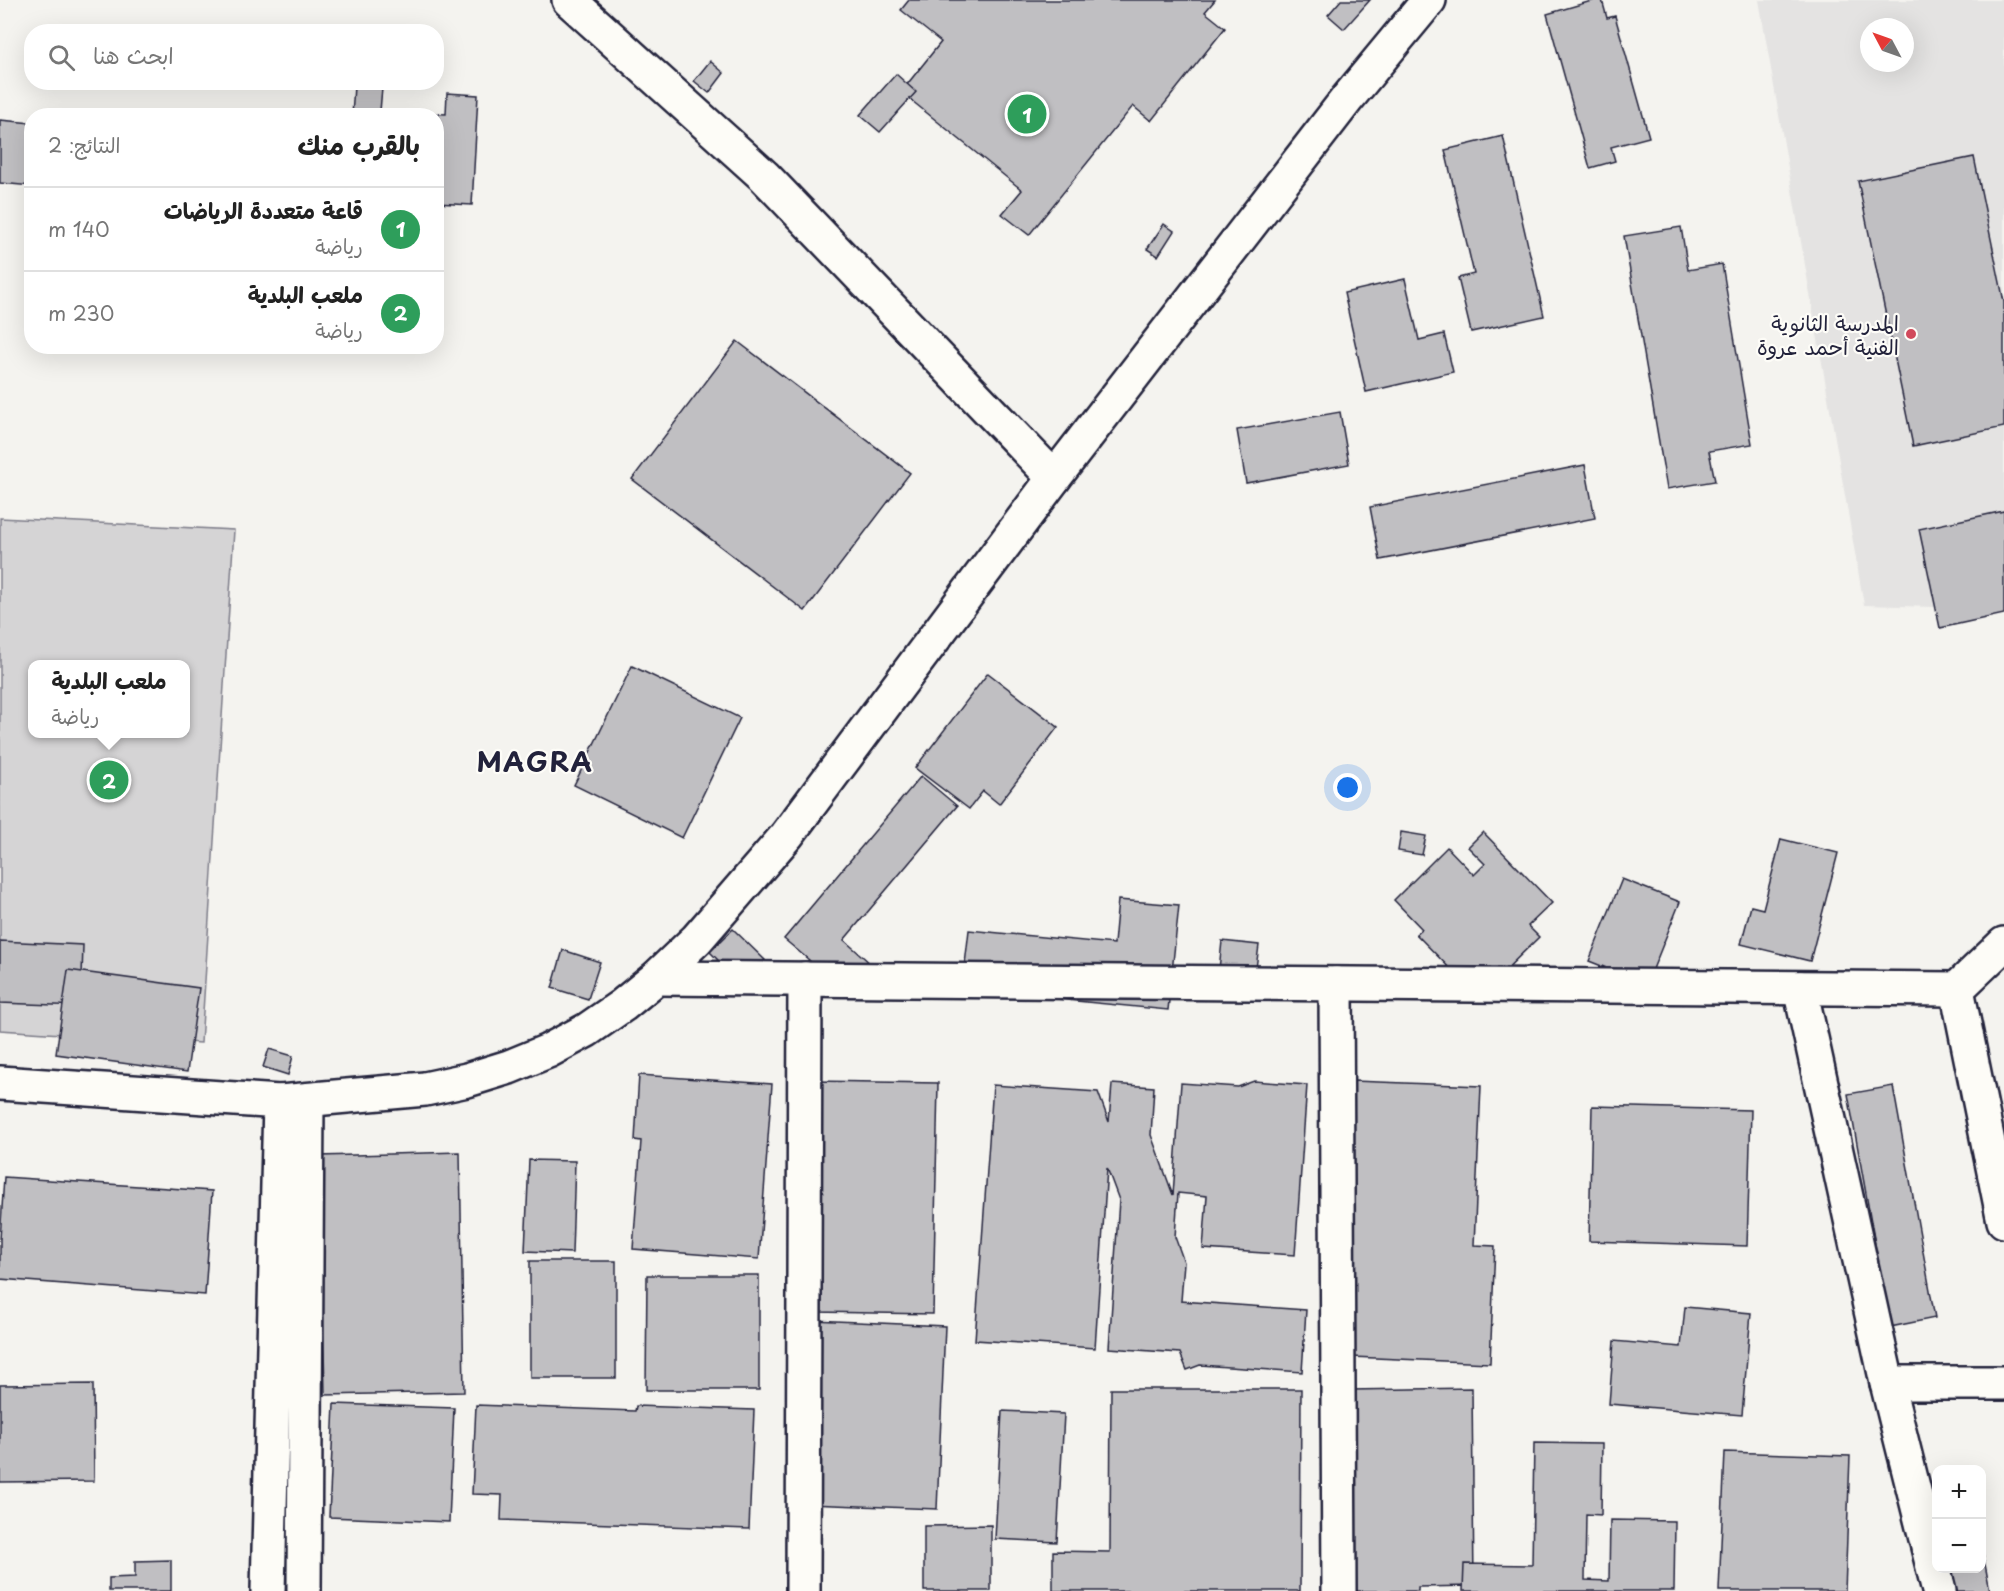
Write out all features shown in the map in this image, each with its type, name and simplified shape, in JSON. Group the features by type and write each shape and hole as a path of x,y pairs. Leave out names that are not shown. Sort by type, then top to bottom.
{"street":[{"path":"569,0 764,177 1054,478"},
{"path":"0,1083 294,1101 425,1089 467,1080 509,1067 587,1030 623,1005 656,978 697,939 787,835 1054,478 1347,99 1429,0"},
{"path":"656,978 1958,989 2004,944"},
{"path":"803,1591 805,979"},
{"path":"1336,984 1339,1591"},
{"path":"1800,988 1887,1383 1939,1591"},
{"path":"1958,989 2004,1221"},
{"path":"268,1591 294,1101"},
{"path":"294,1101 304,1591"},
{"path":"1887,1383 2004,1383"}],"shaded area":[{"name":"المدرسة الثانوية الفنية أحمد عروة","path":"1759,0 2004,0 2004,609 1864,605"},
{"path":"0,518 234,530 201,1043 0,1030"}],"building":[{"path":"909,0 1215,0 1205,12 1225,28 1151,121 1133,106 1029,235 1002,214 1022,190 901,92 941,42 901,10"},
{"path":"1341,0 1370,0 1344,29 1328,15"},
{"path":"1602,0 1607,18 1615,16 1649,137 1611,147 1615,161 1590,168 1547,14"},
{"path":"710,61 724,73 709,93 694,81"},
{"path":"896,74 916,92 880,132 860,115"},
{"path":"354,90 382,90 380,108 353,108"},
{"path":"447,93 478,95 472,205 444,203 444,114 446,114"},
{"path":"0,120 24,122 24,185 0,183"},
{"path":"1503,136 1544,316 1471,332 1458,278 1474,274 1445,150"},
{"path":"1974,157 2004,302 2004,427 1913,446 1858,181"},
{"path":"1164,224 1174,231 1158,256 1147,249"},
{"path":"1681,227 1688,270 1722,264 1752,444 1709,451 1715,481 1667,489 1624,236"},
{"path":"1405,279 1419,340 1444,334 1453,372 1366,392 1344,293"},
{"path":"737,341 910,473 805,611 632,479"},
{"path":"1340,412 1349,464 1246,483 1237,430"},
{"path":"1585,465 1595,518 1380,560 1370,507"},
{"path":"2004,511 2004,614 1940,628 1919,529"},
{"path":"632,666 740,718 682,838 574,785"},
{"path":"988,673 1058,727 999,804 983,791 969,809 915,768"},
{"path":"921,776 957,806 844,940 870,963 846,991 784,939"},
{"path":"1401,832 1426,836 1422,855 1398,851"},
{"path":"1483,832 1552,903 1528,926 1539,937 1478,997 1416,934 1422,929 1394,900 1447,847 1474,875 1485,864 1468,847"},
{"path":"1781,839 1838,853 1810,961 1741,944 1751,906 1763,909"},
{"path":"1622,879 1680,902 1647,984 1589,961"},
{"path":"1118,900 1179,905 1168,1010 962,990 969,930 1114,944"},
{"path":"733,929 767,962 743,985 710,952"},
{"path":"0,941 83,945 81,1006 0,1003"},
{"path":"1222,941 1259,945 1254,984 1218,979"},
{"path":"563,950 600,962 588,999 552,988"},
{"path":"68,970 199,988 187,1072 56,1054"},
{"path":"269,1049 293,1056 288,1075 263,1067"},
{"path":"639,1075 772,1084 759,1259 633,1249 641,1141 635,1140"},
{"path":"814,1081 938,1083 933,1314 815,1312"},
{"path":"1254,1081 1307,1085 1295,1255 1203,1249 1207,1196 1178,1193 1175,1237 1184,1262 1181,1301 1306,1310 1302,1372 1200,1365 1187,1370 1180,1353 1109,1348 1119,1200 1107,1168 1095,1348 975,1340 993,1085 1098,1092 1109,1122 1112,1084 1154,1087 1151,1135 1173,1195 1181,1083 1238,1087"},
{"path":"1353,1081 1481,1086 1474,1245 1495,1246 1490,1363 1352,1357 1354,1320 1341,1319"},
{"path":"1893,1086 1935,1318 1890,1327 1848,1094"},
{"path":"1592,1106 1751,1110 1747,1246 1589,1241"},
{"path":"460,1152 464,1392 325,1395 320,1156"},
{"path":"529,1160 575,1161 572,1253 525,1251"},
{"path":"4,1177 212,1191 205,1295 0,1279"},
{"path":"530,1261 616,1261 616,1378 530,1378"},
{"path":"647,1275 759,1275 759,1390 646,1390"},
{"path":"1685,1307 1751,1313 1742,1415 1609,1404 1614,1341 1681,1347"},
{"path":"813,1320 945,1326 937,1509 808,1504"},
{"path":"93,1384 94,1481 0,1482 0,1385"},
{"path":"1472,1388 1474,1586 1418,1587 1418,1591 1353,1591 1350,1390"},
{"path":"1111,1389 1301,1389 1300,1591 1053,1591 1053,1551 1110,1552"},
{"path":"334,1404 454,1408 449,1522 329,1517"},
{"path":"476,1405 635,1411 636,1406 754,1410 749,1529 501,1520 502,1495 472,1494"},
{"path":"1002,1411 1064,1414 1057,1542 995,1539"},
{"path":"1534,1443 1602,1444 1601,1515 1586,1514 1585,1580 1609,1581 1610,1520 1675,1521 1674,1591 1463,1591 1464,1564 1532,1565"},
{"path":"1725,1452 1850,1456 1845,1591 1719,1591"},
{"path":"991,1525 991,1591 924,1591 924,1526"},
{"path":"171,1560 171,1591 109,1591 109,1578 135,1577 135,1561"},
{"path":"1986,1570 1990,1591 1943,1591 1940,1573 1986,1573"}],"place":[{"name":"قاعة متعددة الرياضات","path":"1027,114"},
{"name":"المدرسة الثانوية الفنية أحمد عروة","path":"1911,334"},
{"name":"ملعب البلدية","path":"109,780"}],"district":[{"name":"MAGRA","path":"535,760"}]}
